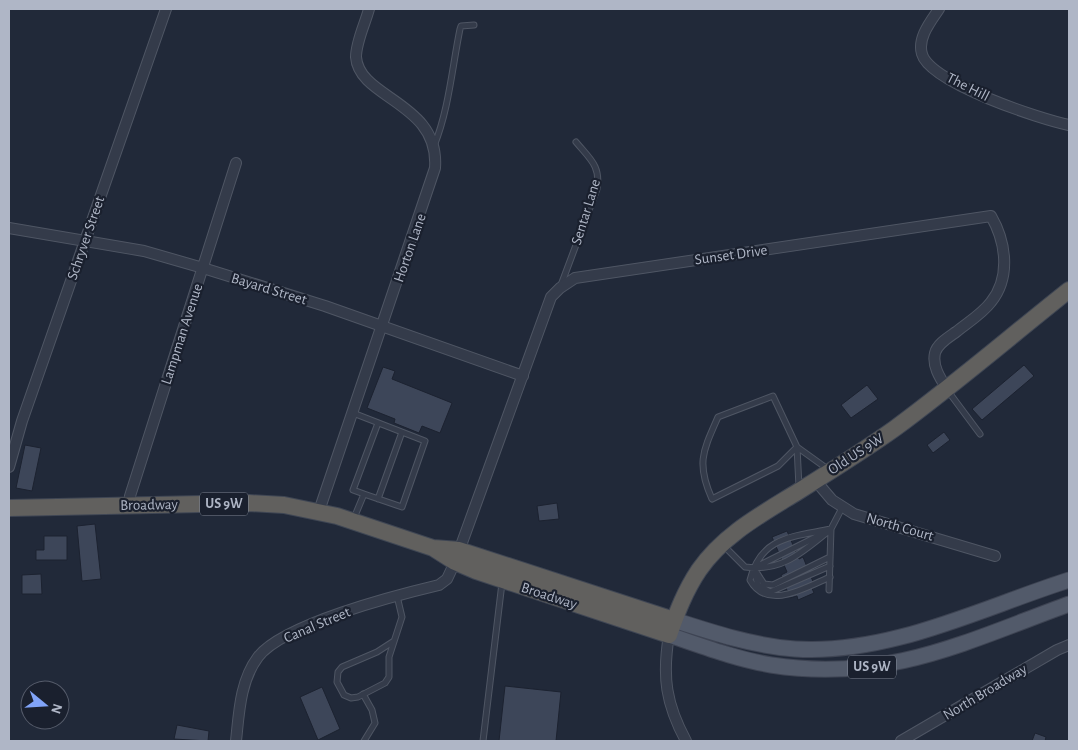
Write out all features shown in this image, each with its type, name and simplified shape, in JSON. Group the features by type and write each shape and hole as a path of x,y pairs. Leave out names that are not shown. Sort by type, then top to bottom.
{"highway":[{"name":"Old US 9W","path":"671,628 691,583 722,544 749,522 886,435 947,389 1069,290"},
{"name":"Broadway","path":"9,508 249,503 284,505 320,511 671,628"},
{"name":"Broadway","path":"457,556 503,580 671,628"}],"main road":[{"name":"US 9W","path":"671,628 798,649 851,647 900,637 1069,580"},
{"name":"US 9W","path":"671,628 742,658 770,664 825,670 853,669 888,665 934,654 1069,604"}],"street":[{"name":"Schryver Street","path":"9,467 22,421 166,9"},
{"name":"Horton Lane","path":"320,511 432,183 436,158 430,136 418,119 361,71 356,55 369,9"},
{"name":"The Hill","path":"940,9 921,41 922,54 928,64 954,83 997,102 1069,125"},
{"name":"Lampman Avenue","path":"129,506 130,496 236,163"},
{"name":"Sunset Drive","path":"560,288 575,278 589,275 991,216 1000,232 1004,262 1003,279 990,304 942,342 935,352 935,364 947,389"},
{"name":"Bayard Street","path":"9,228 144,251 383,326 523,376"},
{"path":"457,556 552,297 560,288"},
{"name":"North Court","path":"815,480 826,494 842,508 854,514 995,556"},
{"name":"Canal Street","path":"236,741 241,699 248,675 258,656 269,647 306,627 342,612 397,595 439,585 447,579 457,556"},
{"path":"671,628 666,656 666,686 674,715 686,741"},
{"name":"North Broadway","path":"901,741 1057,650 1069,645"}],"lane":[{"path":"434,146 446,112 449,81 461,26 474,25"},
{"name":"Sentar Lane","path":"560,288 596,189 599,174 576,142"},
{"path":"947,389 980,434"},
{"path":"797,447 778,466 712,499 705,482 703,452 718,416 774,396 797,447 800,490"},
{"path":"353,413 425,441 402,507 353,490 378,423"},
{"path":"378,499 402,432"},
{"path":"797,447 830,471"},
{"path":"353,521 364,494"},
{"path":"722,544 745,567 773,568 798,556 831,529 842,508"},
{"path":"829,590 831,529"},
{"path":"830,577 778,597 768,596 757,591 750,580 753,568 765,549 790,537 831,529"},
{"path":"753,568 831,529"},
{"path":"753,568 764,584 773,585 830,557"},
{"path":"753,568 758,585 770,592 830,566"},
{"path":"483,741 503,580"},
{"path":"394,641 377,652 342,667 338,672 337,682 344,695 351,698 363,694 385,683 389,677 389,657 402,616 397,595"},
{"path":"363,694 372,710 375,723 364,741"}],"building":[{"path":"1024,365 1034,376 982,420 972,409"},
{"path":"383,367 395,371 392,379 452,403 440,433 422,426 419,433 394,423 395,419 367,408"},
{"path":"867,385 878,399 851,418 841,405"},
{"path":"944,432 950,440 933,453 927,445"},
{"path":"25,445 41,448 32,491 16,488"},
{"path":"557,503 559,519 539,521 537,506"},
{"path":"95,524 101,579 82,581 77,526"},
{"path":"787,531 799,559 803,557 814,584 811,586 814,593 798,600 797,596 790,598 781,575 787,572 772,537"},
{"path":"44,536 67,536 67,560 36,560 36,550 44,550"},
{"path":"41,574 42,594 22,594 22,575"},
{"path":"505,686 561,692 556,741 499,741"},
{"path":"322,687 340,729 318,740 300,697"},
{"path":"177,725 209,731 208,741 174,739"},
{"path":"1035,733 1046,737 1045,741 1032,741"}]}
